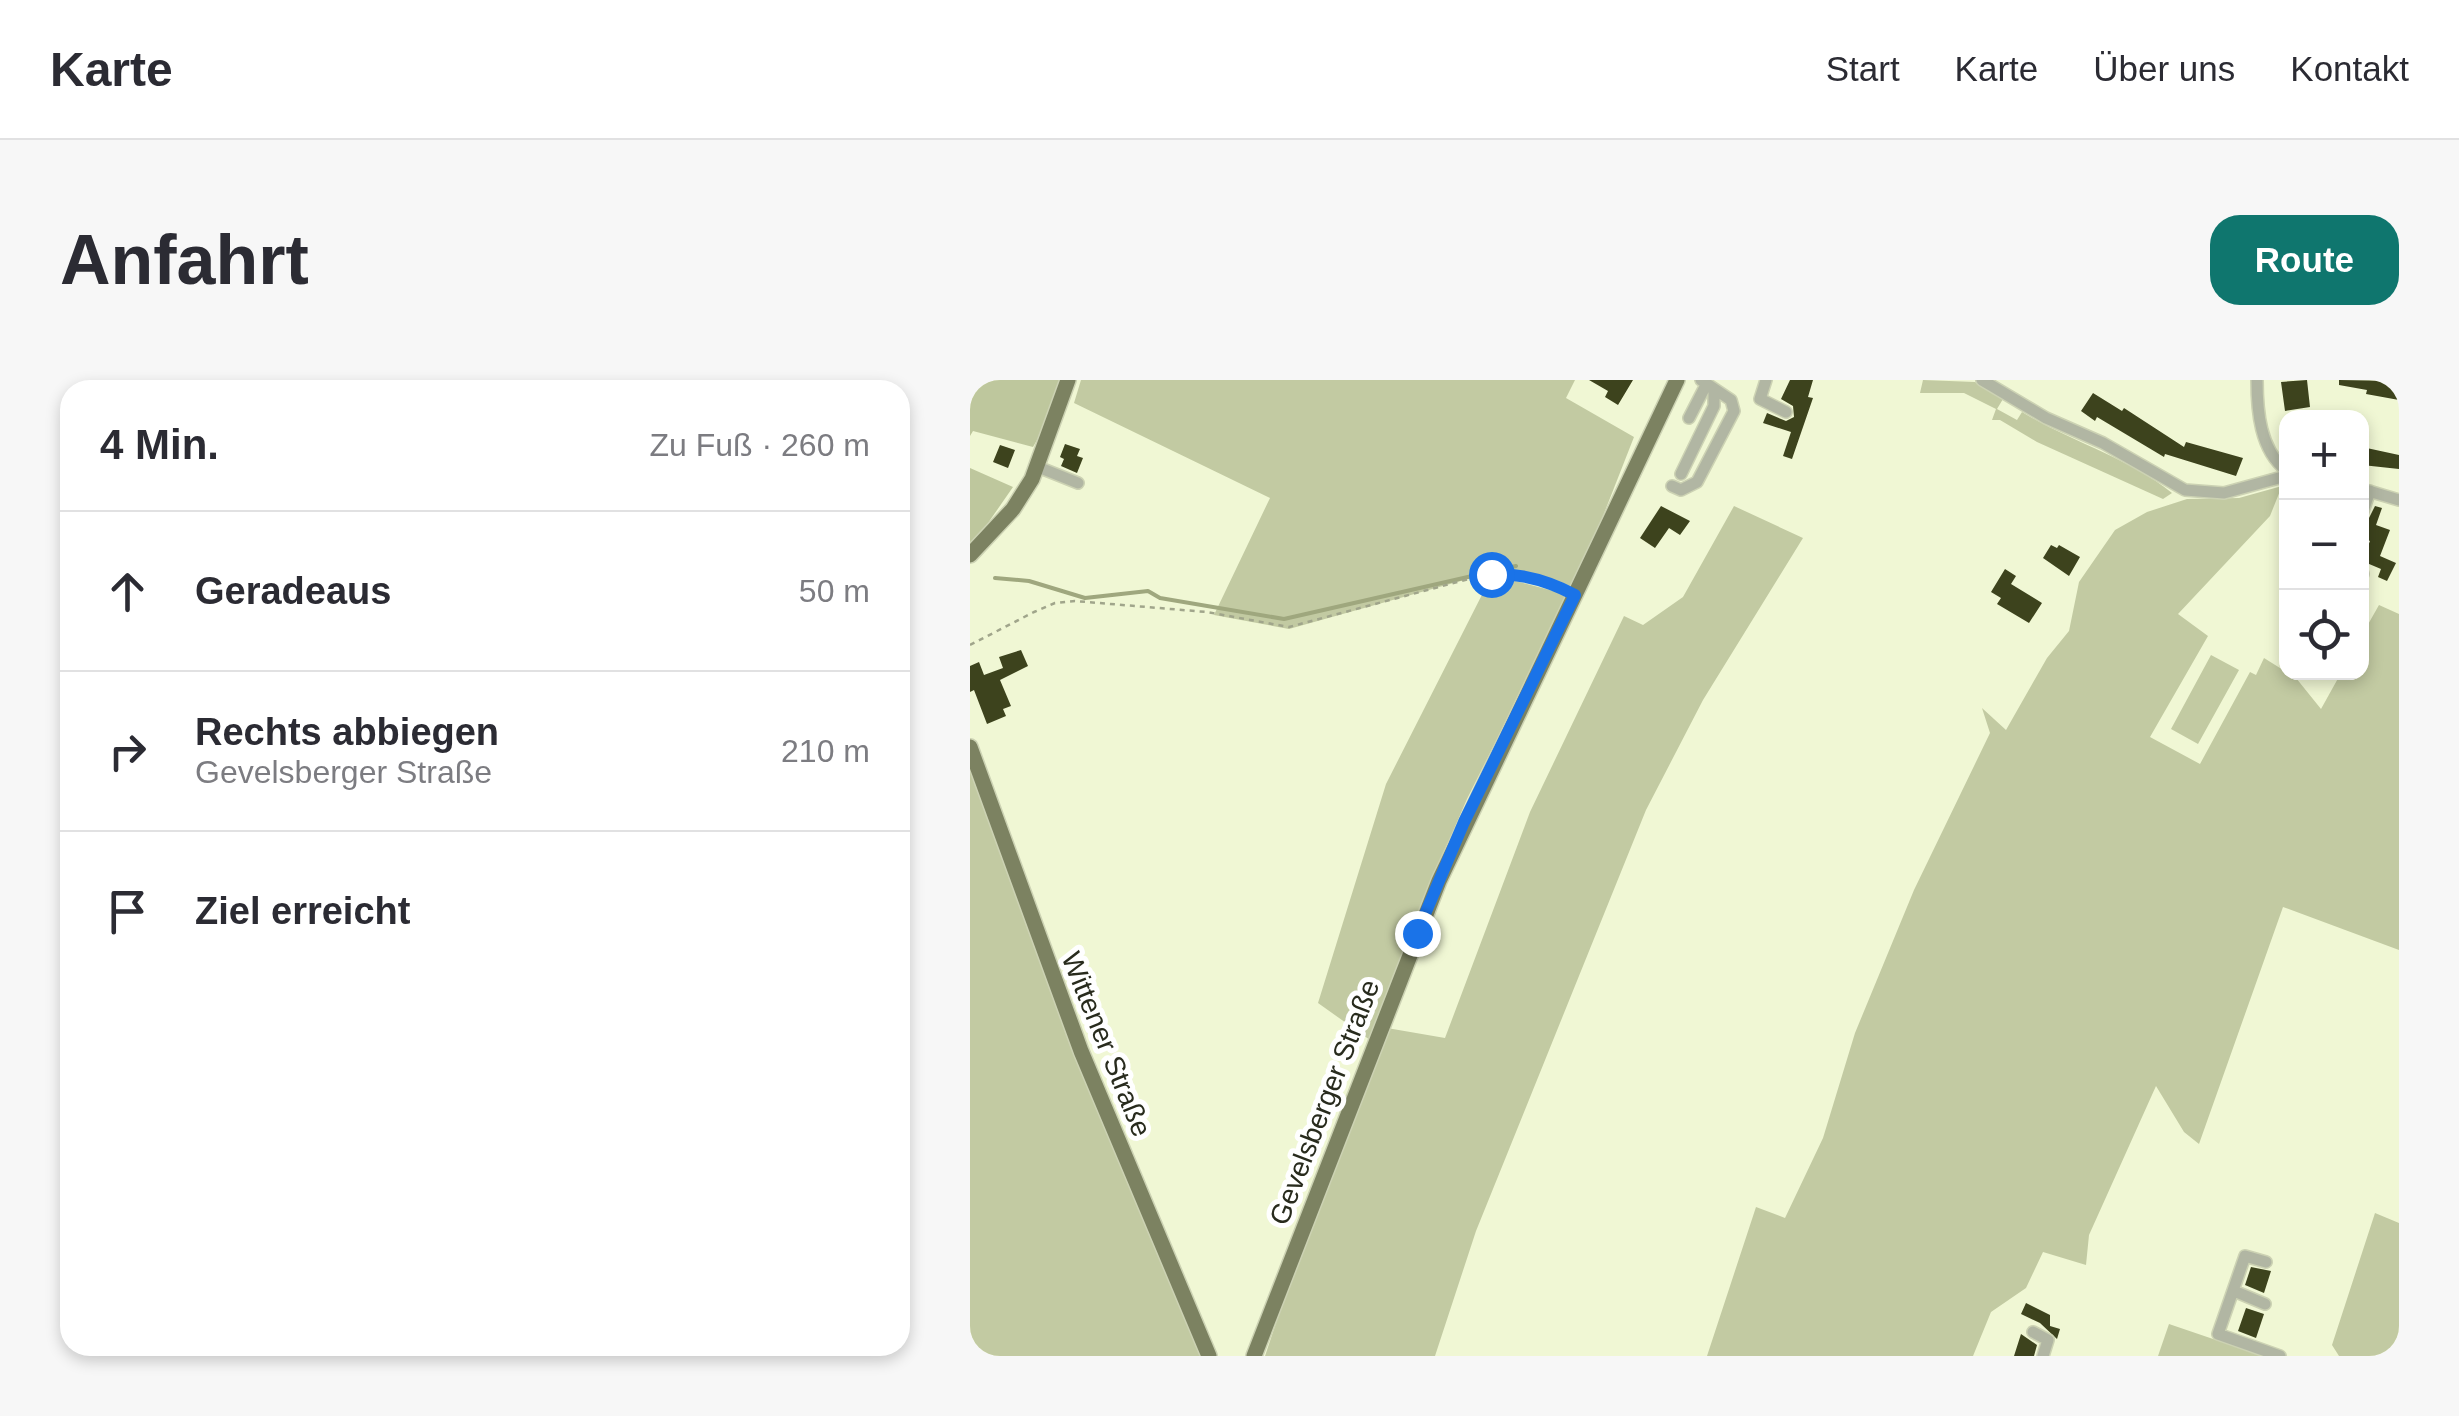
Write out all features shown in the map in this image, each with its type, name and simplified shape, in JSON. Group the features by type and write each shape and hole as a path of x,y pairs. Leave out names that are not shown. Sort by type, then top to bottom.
{"main road":[{"path":"970,555 1013,509 1038,467 1068,380"},
{"name":"Gevelsberger Straße","path":"1254,1356 1438,880 1677,380"},
{"name":"Wittener Straße","path":"970,747 1081,1051 1209,1356"}],"street":[{"path":"1766,380 1760,399 1786,412"},
{"path":"1982,380 2185,490 2224,493 2279,475"},
{"path":"2257,380 2266,445 2279,463"},
{"path":"1689,418 1707,385"},
{"path":"1681,474 1714,406 1707,385"},
{"path":"1672,486 1687,489 1696,482 1734,411 1731,400 1707,385"},
{"path":"1038,467 1078,483"},
{"path":"2369,491 2399,500"},
{"path":"2266,1262 2245,1256 2218,1334 2280,1356"},
{"path":"2234,1290 2265,1304"},
{"path":"2033,1332 2048,1340 2043,1356"}],"path":[{"path":"970,645 1054,603 1207,612 1289,627 1491,574 1528,577 1575,595"}],"green space":[{"path":"970,380 1063,380 1053,412 1033,447 973,431 970,436"},
{"path":"1081,380 1575,380 1566,398 1634,437 1574,590 1493,572 1289,629 1214,615 1270,498 1074,403"},
{"path":"1923,380 1975,382 2003,399 1997,409 2017,420 2022,412 2136,469 2172,493 2163,499 2037,442 2000,420 1992,420 1996,409 1964,393 1920,393"},
{"path":"970,468 1013,487 970,549"},
{"path":"2279,487 2270,516 2178,614 2208,636 2150,737 2200,764 2250,672 2256,675 2264,658 2279,667 2279,680 2298,680 2321,709 2337,680 2369,680 2369,623 2379,605 2399,614 2399,950 2283,907 2199,1144 2184,1132 2156,1086 2089,1235 2086,1265 2043,1252 2026,1288 1991,1312 1973,1356 1707,1356 1756,1207 1785,1218 1823,1138 1855,1033 1914,890 1990,733 1982,708 2006,730 2047,658 2069,631 2079,582 2115,530 2147,512 2187,499 2239,498"},
{"path":"1734,506 1803,538 1703,700 1646,810 1476,1231 1435,1356 1265,1356 1305,1236 1387,1028 1445,1038 1530,812 1624,616 1643,625 1683,597"},
{"path":"1492,575 1569,595 1467,799 1370,1040 1318,1003 1386,784"},
{"path":"2211,655 2239,670 2198,744 2171,729"},
{"path":"970,761 1204,1356 970,1356"},
{"path":"2375,1213 2399,1223 2399,1356 2339,1356 2332,1345"},
{"path":"2169,1324 2263,1356 2158,1356"}],"building":[{"path":"1589,380 1633,380 1618,405 1605,397 1608,391"},
{"path":"1790,380 1813,380 1808,397 1813,398 1792,459 1783,456 1791,432 1763,423 1767,413 1786,421 1794,417 1793,406 1781,399"},
{"path":"2307,380 2310,407 2285,410 2281,382"},
{"path":"2339,380 2399,381 2399,400 2339,385"},
{"path":"2093,393 2184,447 2186,442 2243,458 2236,476 2165,454 2164,457 2097,417 2095,421 2081,411"},
{"path":"1065,444 1080,449 1077,456 1083,458 1077,473 1061,466"},
{"path":"1000,445 1015,450 1008,468 993,462"},
{"path":"2369,449 2399,455 2399,469 2369,466"},
{"path":"1661,506 1690,521 1680,535 1669,528 1655,548 1640,538"},
{"path":"2375,506 2382,508 2376,525 2390,530 2380,556 2396,563 2387,581 2378,577 2381,569 2369,564 2369,518"},
{"path":"2051,545 2059,545 2080,557 2069,576 2043,558"},
{"path":"2005,569 2016,576 2011,584 2042,603 2029,623 1997,604 2001,598 1991,592"},
{"path":"1021,650 1028,666 1000,680 1011,706 1003,709 1006,716 987,724 974,690 970,692 970,666 979,662 984,675 1003,668 999,657"},
{"path":"2251,1267 2271,1271 2264,1293 2245,1285"},
{"path":"2026,1303 2050,1315 2050,1326 2060,1329 2057,1339 2040,1323 2021,1314"},
{"path":"2246,1308 2264,1314 2256,1338 2238,1331"},
{"path":"2021,1334 2037,1345 2034,1356 2014,1356"}],"waterway":[{"path":"995,578 1029,581 1085,598 1148,591 1160,598 1284,619 1516,566"}],"route":[{"path":"1417,933 1464,822 1575,595 1528,577 1491,574"}]}
